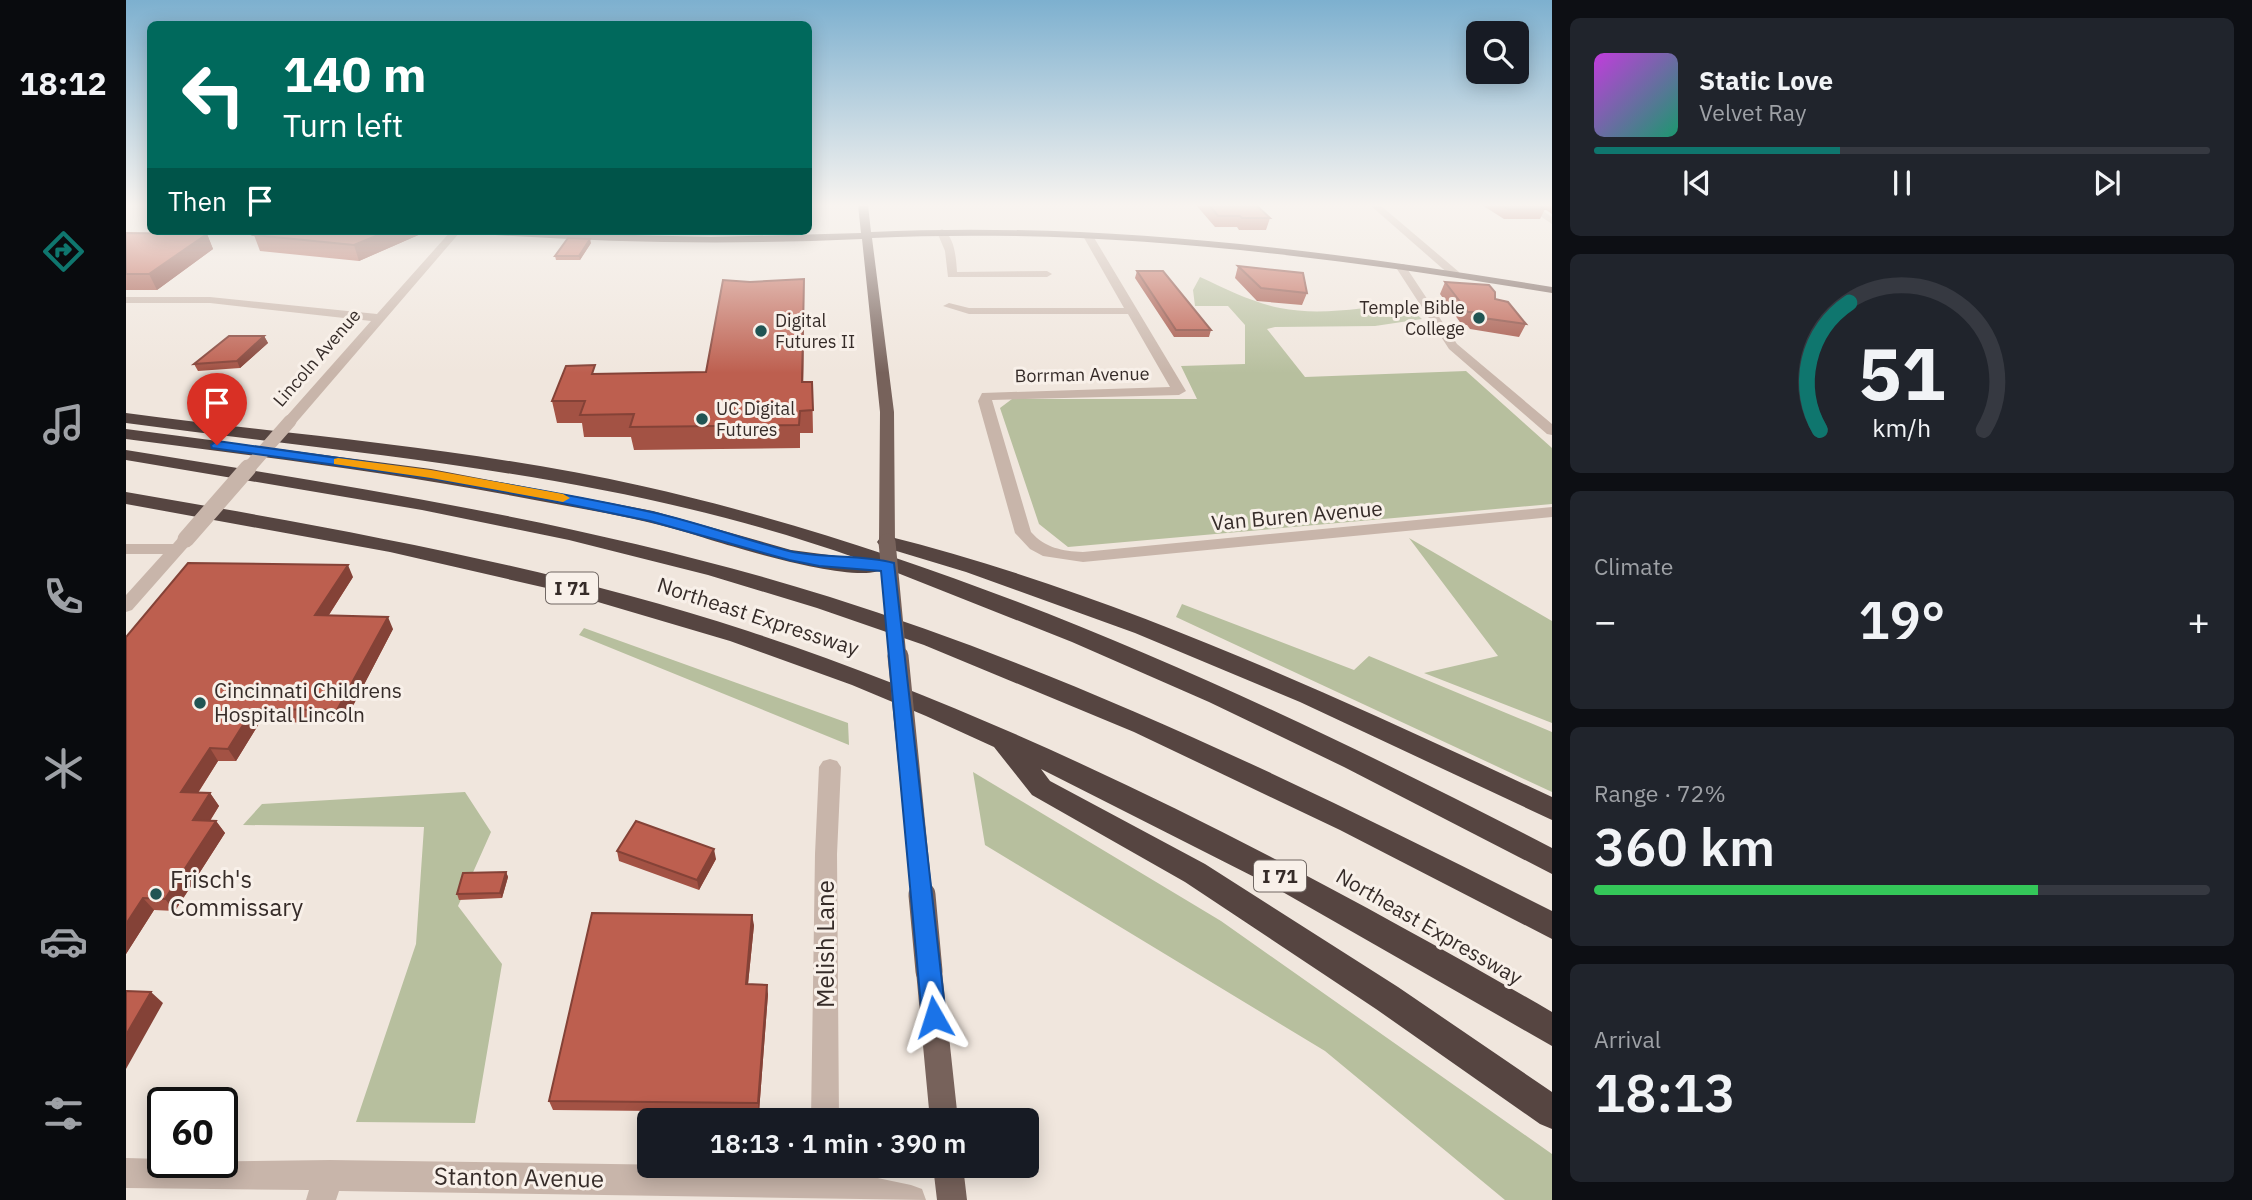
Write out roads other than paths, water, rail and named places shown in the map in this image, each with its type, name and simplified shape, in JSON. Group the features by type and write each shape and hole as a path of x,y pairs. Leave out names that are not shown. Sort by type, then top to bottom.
{"highway":[{"path":"126,418 585,479 811,535 939,580 1119,652 1377,773 1552,862"},
{"path":"126,433 431,474 653,517 799,558 888,567"},
{"name":"Northeast Expressway","path":"126,455 408,500 508,520 675,560 781,590 968,654 1108,709 1249,774 1552,926"},
{"name":"Northeast Expressway","path":"126,498 399,547 556,583 821,664 1000,738 1312,892 1439,962 1552,1030"},
{"path":"887,537 1105,613 1233,663 1552,809"},
{"path":"1000,738 1041,788 1195,873 1387,998 1552,1112"}],"main road":[{"path":"870,261 887,412 888,567 943,1108"},
{"path":"1367,261 1552,290"},
{"path":"949,1178 952,1200"}],"street":[{"name":"Lincoln Avenue","path":"126,606 429,261"},
{"path":"951,261 952,275 1047,274"},
{"path":"949,306 969,311 1131,311 1102,261"},
{"path":"1440,261 1455,274"},
{"path":"1400,265 1452,346 1552,430"},
{"path":"126,300 210,300 379,318"},
{"name":"Borrman Avenue","path":"1045,554 1032,546 1023,533 985,401 987,396 1179,391 1131,311"},
{"name":"Van Buren Avenue","path":"1045,554 1083,557 1552,512"},
{"path":"126,549 182,544"},
{"name":"Melish Lane","path":"825,1108 826,854 831,767"},
{"name":"Stanton Avenue","path":"126,1173 325,1188 682,1178"},
{"name":"Stanton Avenue","path":"838,1178 911,1200"}],"place":[{"name":"Temple Bible College","path":"1479,318"},
{"name":"Digital Futures II","path":"761,331"},
{"name":"UC Digital Futures","path":"702,419"},
{"name":"Cincinnati Childrens Hospital Lincoln","path":"200,703"},
{"name":"Frisch's Commissary","path":"156,894"}]}
